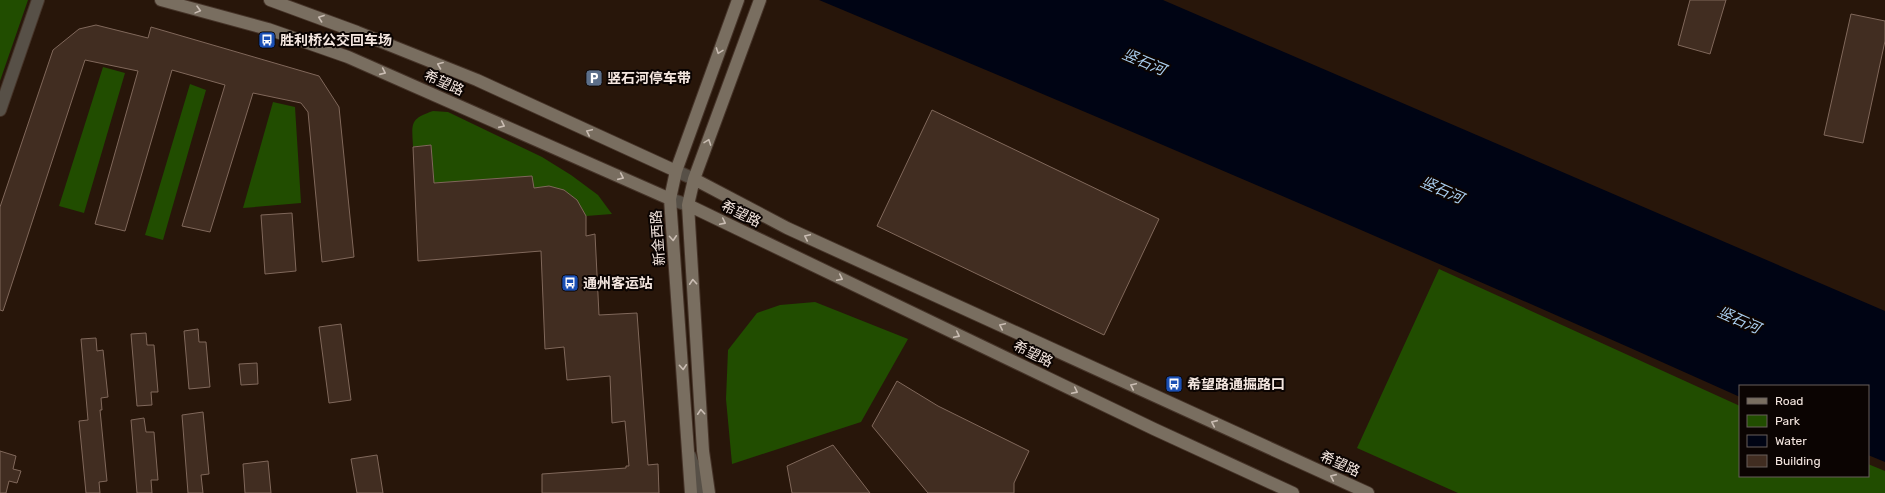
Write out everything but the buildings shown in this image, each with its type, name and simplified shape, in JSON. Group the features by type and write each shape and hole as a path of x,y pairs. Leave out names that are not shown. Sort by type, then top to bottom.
{"main road":[{"name":"希望路","path":"161,0 268,29 348,57 670,199"},
{"name":"希望路","path":"270,0 357,32 476,80 676,171"},
{"name":"新金西路","path":"691,493 670,199 676,171 738,0"},
{"path":"709,493 703,451 688,205 694,179 760,0"},
{"name":"希望路","path":"694,179 786,228 1368,493"},
{"name":"希望路","path":"688,205 1147,426 1293,493"}],"street":[{"path":"0,110 38,0"},
{"name":"希望路","path":"676,171 694,179"},
{"name":"希望路","path":"670,199 688,205"},
{"path":"689,452 703,493"}],"green space":[{"path":"0,0 28,0 0,81"},
{"path":"103,67 125,73 84,213 59,206"},
{"path":"190,84 206,90 163,240 145,235"},
{"path":"273,102 295,107 301,203 243,208"},
{"path":"433,111 448,112 542,157 571,175 598,195 612,214 586,216 576,201 565,192 552,187 534,188 532,176 434,183 431,145 413,147 412,133 416,120"},
{"path":"1439,269 1739,406 1739,477 1869,477 1869,464 1885,471 1885,493 1458,493 1357,448"},
{"path":"815,302 908,339 861,422 732,464 726,399 728,350 757,313 780,305"}],"water":[{"name":"竖石河","path":"819,0 1163,0 1885,311 1885,462 1869,455 1869,385 1739,385 1739,397 1511,295 1050,97"}],"place":[{"name":"胜利桥公交回车场","path":"267,40"},
{"name":"竖石河停车带","path":"594,78"},
{"name":"通州客运站","path":"570,283"},
{"name":"希望路通掘路口","path":"1174,384"}]}
